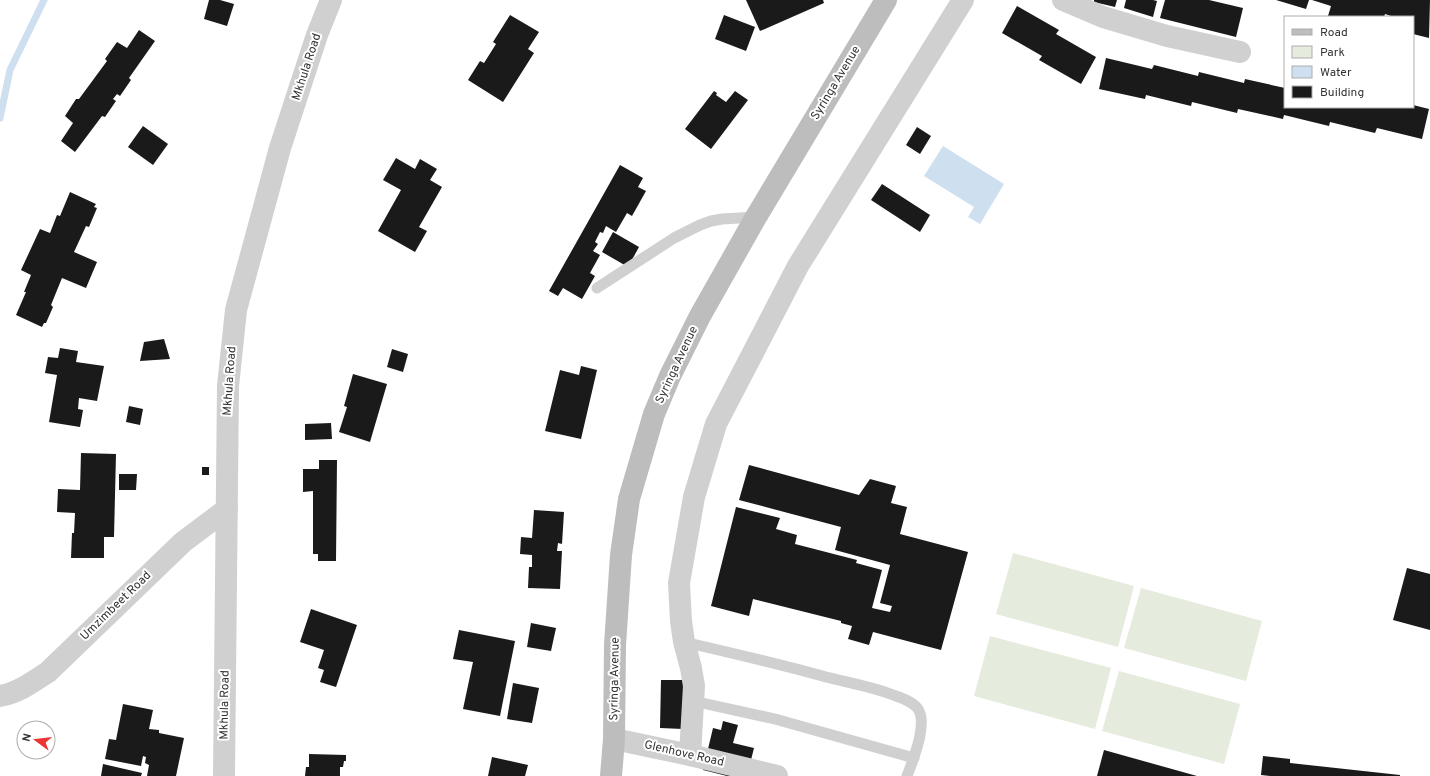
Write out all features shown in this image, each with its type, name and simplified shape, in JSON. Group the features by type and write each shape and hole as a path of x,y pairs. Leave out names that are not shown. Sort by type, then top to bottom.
{"street":[{"name":"Mkhula Road","path":"224,776 228,386 236,310 280,148 317,35 331,0"},
{"name":"Syringa Avenue","path":"611,776 614,738 615,645 621,555 629,499 654,414 670,376 700,316 756,217 886,0"},
{"path":"690,755 694,686 684,642 681,621 679,583 694,496 716,424 798,266 963,0"},
{"path":"1063,0 1103,17 1166,36 1240,52"},
{"name":"Umzimbeet Road","path":"0,696 29,685 48,672 183,542 227,509"},
{"name":"Glenhove Road","path":"614,738 777,776"}],"lane":[{"path":"597,288 674,238 700,225 722,219 756,217"},
{"path":"684,642 774,663 878,690 912,703 918,709 921,718 914,758 907,776"},
{"path":"693,701 775,719 914,758"}],"green space":[{"path":"1013,553 1134,586 1118,647 996,614"},
{"path":"1141,588 1262,621 1246,681 1124,648"},
{"path":"990,636 1111,668 1095,729 974,696"},
{"path":"1119,671 1240,704 1224,764 1102,731"}],"water":[{"path":"943,146 1004,184 980,224 968,217 974,207 924,176"}],"building":[{"path":"209,0 220,0 234,4 227,26 204,19"},
{"path":"746,0 823,0 824,3 760,31"},
{"path":"1094,0 1117,0 1115,7 1094,2"},
{"path":"1126,0 1157,1 1153,17 1124,8"},
{"path":"1165,0 1209,0 1243,8 1236,37 1160,18"},
{"path":"1276,0 1309,0 1306,9"},
{"path":"1312,0 1430,0 1429,38 1414,34 1414,16 1391,16 1385,14 1384,16 1328,16 1331,6"},
{"path":"1017,6 1059,30 1056,34 1096,57 1081,84 1039,60 1042,56 1002,33"},
{"path":"510,15 539,32 528,49 534,53 503,102 468,80 480,61 484,63 496,44 493,42"},
{"path":"724,15 755,27 746,51 715,39"},
{"path":"139,30 155,41 129,78 131,80 120,96 117,94 113,99 116,101 105,117 102,116 75,152 61,141 73,123 65,116 76,99 79,99 107,61 105,59 117,42 127,48"},
{"path":"1106,58 1152,69 1154,65 1198,76 1199,72 1244,83 1245,79 1284,88 1284,108 1414,108 1414,105 1429,109 1422,139 1377,128 1375,133 1330,122 1329,126 1284,115 1283,119 1238,109 1237,113 1192,102 1191,106 1146,95 1145,99 1099,89"},
{"path":"714,91 717,93 716,95 726,102 735,91 748,100 711,149 685,129"},
{"path":"143,126 168,144 153,165 128,147"},
{"path":"917,127 931,136 920,154 906,145"},
{"path":"396,158 415,169 420,159 437,169 430,180 442,187 419,227 427,231 415,252 378,231 401,190 383,180"},
{"path":"620,165 643,178 638,187 646,191 632,216 627,213 616,232 606,226 603,233 600,232 595,242 598,244 593,251 600,255 590,273 595,276 582,299 563,288 558,296 549,291"},
{"path":"882,184 930,215 920,232 871,200"},
{"path":"70,192 96,204 94,207 97,208 89,227 86,226 74,252 97,262 86,288 62,278 51,305 53,307 46,323 44,323 42,327 16,315 26,292 24,292 31,275 21,270 40,229 50,233 57,215 60,216"},
{"path":"613,232 639,247 628,267 602,252"},
{"path":"164,339 170,359 140,361 144,342"},
{"path":"60,348 78,351 76,362 104,366 97,401 79,398 78,409 83,410 80,427 49,422 57,375 45,373 48,357 58,358"},
{"path":"392,349 408,354 403,372 387,367"},
{"path":"581,366 597,370 581,439 545,431 560,370 579,375"},
{"path":"353,374 387,384 370,442 339,432 347,407 344,406"},
{"path":"129,406 143,409 140,425 126,422"},
{"path":"331,423 332,439 305,440 305,424"},
{"path":"81,453 116,454 114,537 104,537 104,558 71,558 72,533 74,533 75,513 57,512 58,489 80,490"},
{"path":"319,460 337,460 336,561 318,561 318,554 313,554 313,491 303,492 303,469 319,469"},
{"path":"749,465 859,495 870,479 896,486 891,503 907,507 900,534 968,552 941,650 873,632 869,645 848,639 852,626 841,623 841,621 753,599 749,616 711,606 736,507 780,518 776,529 797,535 795,544 857,560 856,563 882,570 872,608 890,612 892,606 880,603 890,565 835,550 841,527 739,500"},
{"path":"202,467 209,467 209,475 202,475"},
{"path":"119,474 137,474 136,490 119,490"},
{"path":"534,510 564,512 562,544 558,543 557,551 562,551 560,589 528,588 529,567 532,567 532,555 520,554 521,537 532,538"},
{"path":"1407,568 1430,574 1430,630 1393,620"},
{"path":"311,609 357,625 336,687 320,682 324,670 318,668 324,650 300,642"},
{"path":"531,623 556,628 551,651 527,647"},
{"path":"459,630 515,641 500,716 463,709 473,662 453,659"},
{"path":"661,680 684,680 683,729 660,728"},
{"path":"513,683 539,688 532,723 507,719"},
{"path":"123,704 153,710 149,729 159,730 159,733 184,738 176,776 147,776 149,765 145,763 146,757 143,756 141,766 105,759 109,739 116,740"},
{"path":"723,721 738,725 733,743 754,748 747,776 727,776 703,770 713,728 721,730"},
{"path":"1104,750 1197,776 1097,776"},
{"path":"309,754 346,755 346,761 344,761 343,767 340,767 340,776 305,776 306,767 309,767"},
{"path":"1263,756 1290,759 1290,763 1400,776 1261,775"},
{"path":"492,757 528,765 525,776 488,776"},
{"path":"103,764 142,773 141,776 101,776"}],"waterway":[{"path":"0,118 10,70 44,0"}]}
